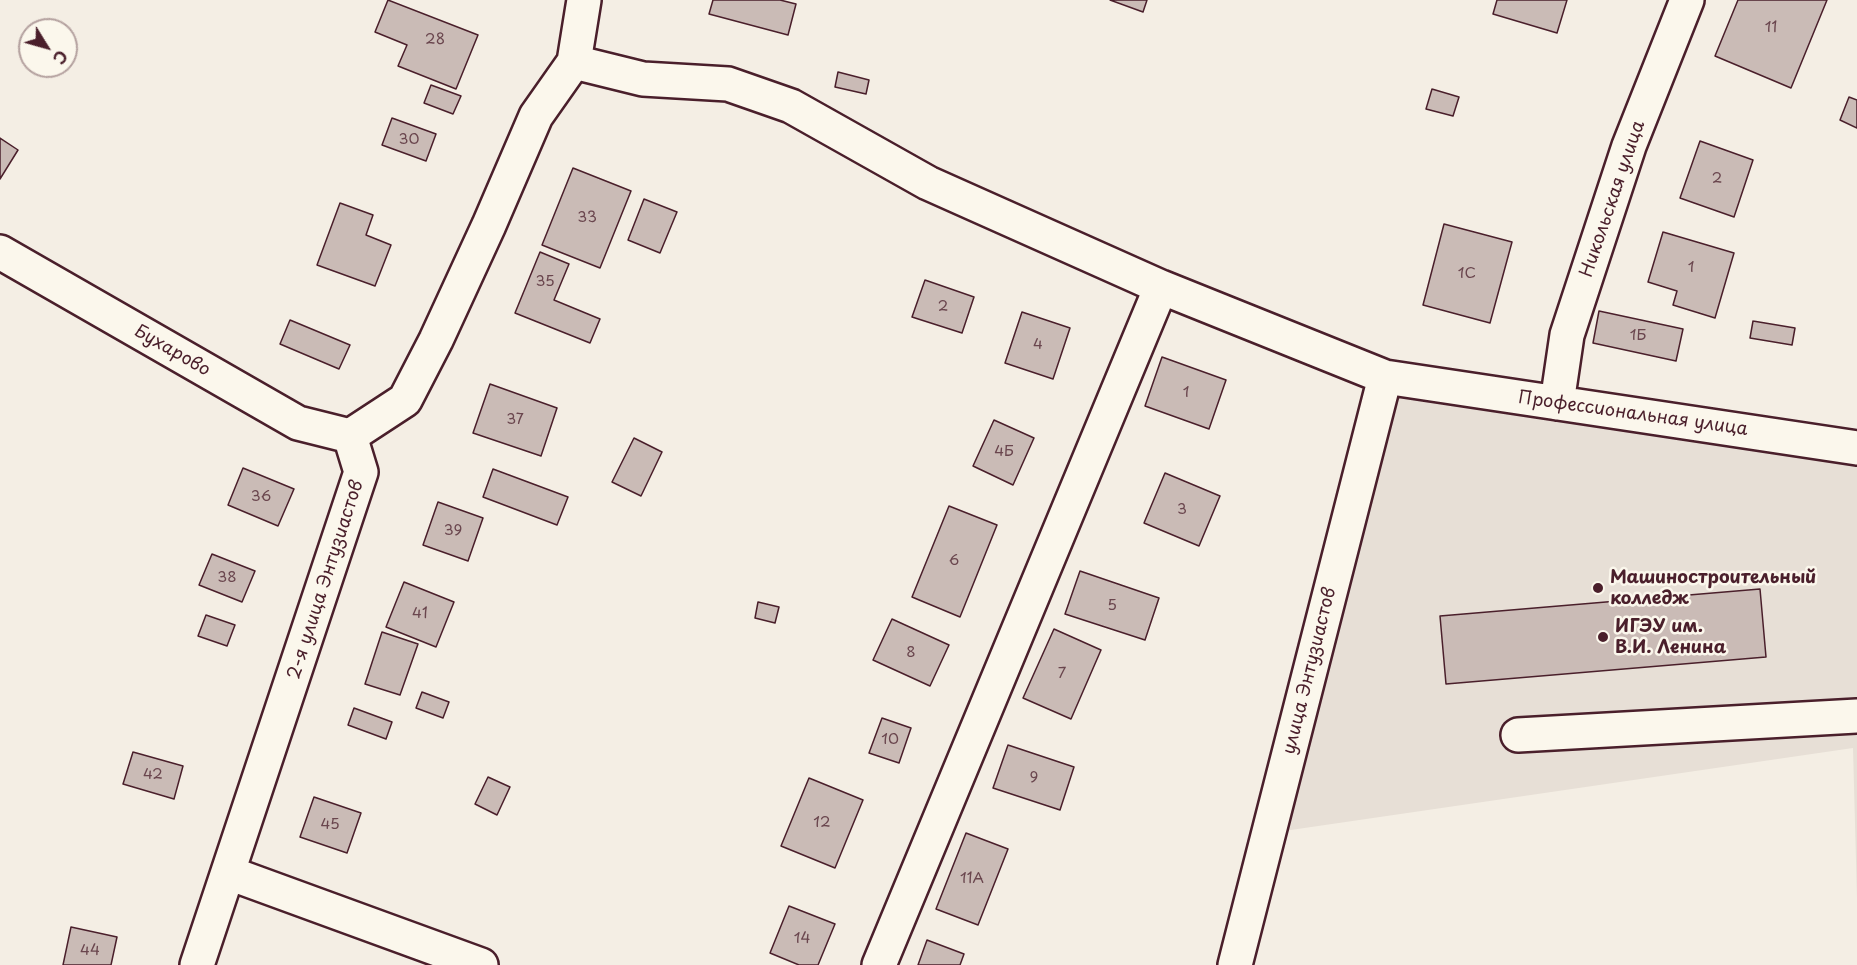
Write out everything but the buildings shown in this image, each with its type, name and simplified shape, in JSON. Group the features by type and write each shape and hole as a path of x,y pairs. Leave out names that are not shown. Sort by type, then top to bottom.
{"street":[{"path":"350,436 405,400 436,340 536,116 574,62 584,0"},
{"name":"Никольская улица","path":"1557,403 1567,335 1629,146 1687,0"},
{"name":"Профессиональная улица","path":"574,62 643,79 728,84 791,106 928,183 1161,286 1397,379 1857,448"},
{"name":"Бухарово","path":"0,252 298,423 350,436"},
{"path":"879,965 1161,286"},
{"name":"улица Энтузиастов","path":"1235,965 1397,379"},
{"name":"2-я улица Энтузиастов","path":"197,965 361,472 350,436"},
{"path":"1518,735 1857,716"},
{"path":"229,873 481,965"}],"shaded area":[{"name":"Машиностроительный колледж","path":"1398,364 1857,429 1857,898 1853,748 1277,832"}],"place":[{"name":"Машиностроительный колледж","path":"1598,588"},
{"name":"ИГЭУ им. В.И. Ленина","path":"1603,637"}]}
